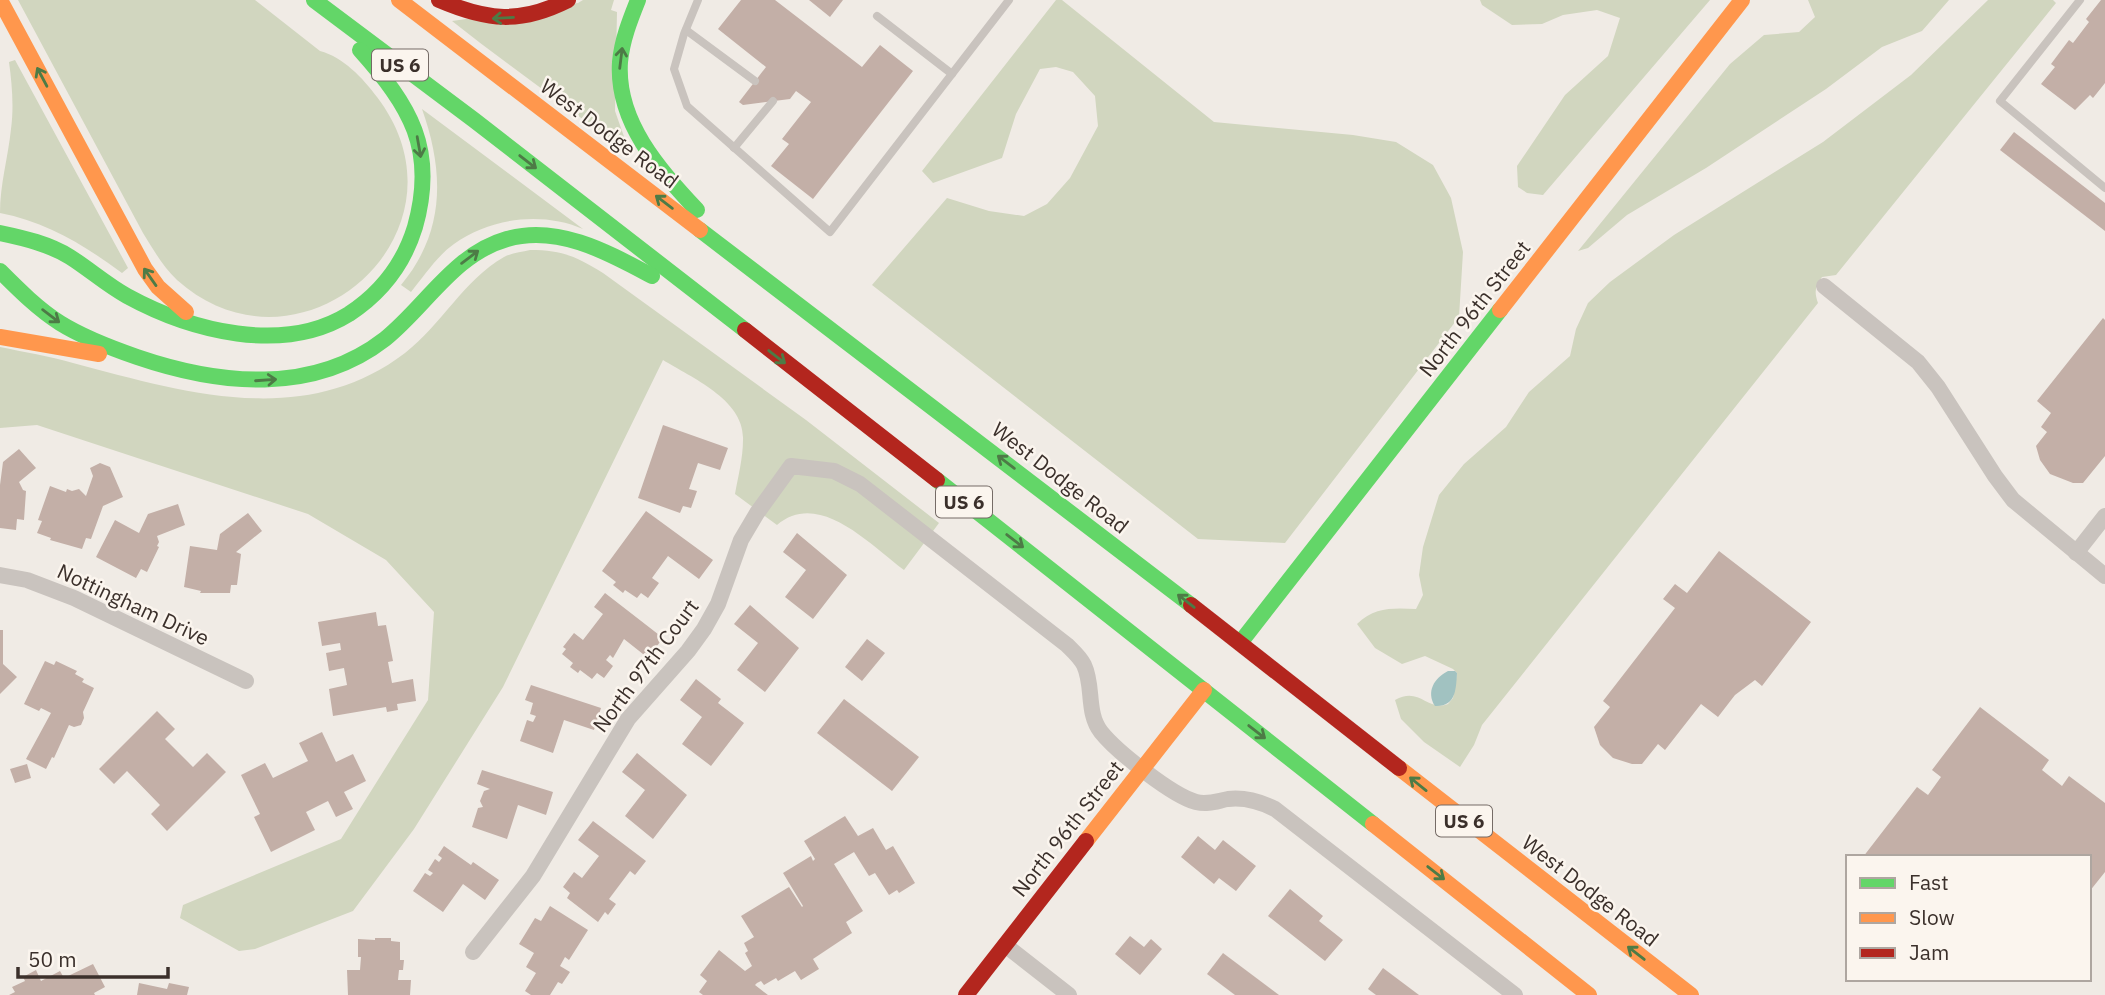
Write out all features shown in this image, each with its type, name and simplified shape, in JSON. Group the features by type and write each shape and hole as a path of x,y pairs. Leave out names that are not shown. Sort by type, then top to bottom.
{"main road":[{"path":"0,0 145,270 178,306 200,321 224,331"},
{"name":"West Dodge Road","path":"399,0 1240,643 1690,995"},
{"path":"439,0 491,19 522,17 550,10 568,0"},
{"path":"638,0 627,28 619,74 626,111 635,134 680,193 758,273"},
{"name":"North 96th Street","path":"1240,643 1742,0"},
{"path":"0,233 49,246 70,257 128,297 172,316 255,338 279,338 307,333 354,311 394,273 408,246 423,191 421,163 415,128 404,105 391,86 320,5"},
{"name":"US 6","path":"320,5 474,120 1204,690 1589,995"},
{"path":"0,337 43,343 210,377 261,382 306,376 340,366 368,351 396,331 455,269 483,248 508,239 535,234 560,236 587,244 631,264 723,315"},
{"path":"0,271 24,296 62,324 104,345 161,367"},
{"name":"North 96th Street","path":"966,995 1204,690"}],"street":[{"path":"1824,286 1917,362 1938,387 2007,492 2032,517 2105,576"},
{"name":"North 97th Court","path":"473,952 533,876 628,719 704,629 719,604 741,540 791,466 834,471 860,484 1067,645 1084,664 1090,685 1092,712 1101,732 1141,768"},
{"path":"2076,553 2105,516"},
{"name":"Nottingham Drive","path":"0,575 27,580 74,598 246,681"},
{"path":"1141,768 1196,802 1239,799 1275,809 1515,995"},
{"path":"1005,945 1069,995"}],"lane":[{"path":"698,0 685,30 674,69 687,106 830,232 1009,0"},
{"path":"2080,0 2000,102 2105,188"},
{"path":"877,16 952,74"},
{"path":"685,30 755,81"},
{"path":"734,148 773,101"}],"green space":[{"path":"18,0 255,0 320,51 344,63 377,97 403,148 406,198 391,243 362,280 321,306 275,317 225,309 177,280 143,233"},
{"path":"583,0 614,0 611,10 617,12 615,111 628,148 625,151 452,21 578,3"},
{"path":"1056,0 1062,0 1214,122 1353,135 1396,142 1433,165 1451,198 1463,252 1459,317 1285,543 1198,539 872,285 947,198 989,211 1024,216 1047,204 1070,178 1098,126 1095,96 1073,72 1056,67 1040,69 1016,114 1002,158 933,183 922,171"},
{"path":"1480,0 1710,0 1543,195 1527,193 1518,187 1517,166 1565,95 1608,56 1620,18 1597,10 1563,15 1542,24 1512,25 1482,5"},
{"path":"1808,0 1949,0 1922,31 1882,47 1826,89 1706,168 1627,215 1588,248 1578,251 1730,64 1764,35 1799,32 1815,17"},
{"path":"1988,0 2053,0 2056,3 1836,275 1822,277 1816,289 1818,303 1482,725 1474,745 1460,767 1424,742 1401,719 1395,700 1411,696 1434,705 1448,704 1453,698 1457,673 1425,656 1402,664 1375,648 1357,624 1377,612 1416,609 1423,595 1419,575 1423,547 1439,495 1464,464 1506,427 1529,392 1570,356 1576,329 1588,303 1610,282 1674,235 1823,142 1911,75"},
{"path":"15,60 128,268 122,273 64,236 34,222 0,213 12,121 9,62"},
{"path":"422,109 583,229 551,220 500,223 468,235 454,244 436,260 411,292 401,285 416,264 426,243 437,200 434,155"},
{"path":"530,250 568,255 603,273 806,420 939,523 904,570 860,535 827,517 810,513 793,516 777,525 735,494 743,440 735,413 715,392 663,360 503,687 414,829 353,911 255,949 239,951 180,918 183,905 341,839 428,700 434,612 386,560 308,514 37,425 0,428 0,347 200,393 242,398 285,398 326,391 366,377 405,353 490,267 507,256"}],"water":[{"path":"1448,671 1457,673 1454,696 1447,704 1435,706 1431,691 1439,677"}],"building":[{"path":"741,0 775,0 862,67 880,45 913,71 813,199 771,166 789,144 782,139 811,102 796,91 790,99 743,105 739,102 766,67 718,29"},
{"path":"809,0 843,0 830,17"},
{"path":"2101,0 2105,0 2105,83 2093,98 2090,95 2075,110 2041,84 2055,67 2051,64 2069,40 2073,43 2089,22 2086,19"},
{"path":"2014,132 2105,203 2105,231 2000,150"},
{"path":"2103,318 2105,456 2083,483 2073,483 2050,474 2040,460 2036,446 2047,432 2041,427 2051,413 2037,401"},
{"path":"663,425 728,448 720,470 698,463 689,489 697,491 691,508 683,506 680,513 638,498"},
{"path":"19,449 36,468 19,482 26,491 24,520 17,519 16,530 0,528 3,462"},
{"path":"100,463 110,467 123,497 103,506 91,539 86,538 82,549 50,540 51,538 37,533 42,521 38,520 50,486 66,492 67,489 79,489 86,496 93,476 90,468"},
{"path":"178,504 185,525 157,536 159,547 147,572 141,569 136,578 96,557 115,520 139,533 148,514"},
{"path":"646,511 713,560 699,579 668,556 652,578 659,583 648,598 641,593 637,598 625,590 623,593 613,585 616,582 602,571"},
{"path":"248,513 262,531 236,552 241,554 237,585 231,585 230,593 200,593 201,591 184,587 190,546 217,550 220,534"},
{"path":"797,533 847,575 813,619 785,597 806,570 783,552"},
{"path":"1719,551 1811,622 1762,686 1755,680 1735,695 1718,717 1701,704 1665,750 1658,744 1642,764 1613,758 1600,745 1594,727 1610,707 1603,701 1675,608 1663,599 1675,584 1687,593"},
{"path":"605,593 663,638 648,658 624,639 613,658 610,655 606,660 613,666 604,678 597,673 592,679 580,670 578,673 570,667 573,663 562,654 566,649 563,647 574,633 583,640 603,614 594,607"},
{"path":"750,605 799,648 765,692 737,670 758,643 734,624"},
{"path":"376,612 378,626 386,625 393,661 388,662 392,683 413,679 416,701 397,704 398,710 387,712 386,707 333,716 329,689 347,685 344,668 329,671 326,653 341,650 340,643 322,646 318,622"},
{"path":"0,630 3,630 3,664 17,677 0,694"},
{"path":"867,639 885,653 862,681 845,667"},
{"path":"45,661 54,665 56,661 77,671 75,674 84,679 82,682 94,688 83,712 81,725 69,725 46,769 26,759 51,713 24,704"},
{"path":"696,679 721,699 718,703 744,723 711,766 682,744 702,717 680,700"},
{"path":"531,685 601,708 594,730 564,720 553,753 520,741 527,720 533,722 536,716 530,714 533,703 525,700"},
{"path":"844,699 919,757 892,791 817,733"},
{"path":"1980,707 2049,760 2042,770 2062,786 2069,776 2105,803 2105,872 2091,890 2091,855 1865,855 1917,787 1928,795 1941,777 1932,770"},
{"path":"157,711 175,729 165,739 193,767 207,753 226,772 167,831 151,814 160,805 127,771 114,784 99,769"},
{"path":"322,732 336,762 353,754 366,781 344,792 353,809 336,817 328,801 306,812 315,830 271,852 254,817 260,814 241,775 265,763 273,778 308,761 299,743"},
{"path":"637,753 687,795 653,839 625,816 645,790 622,772"},
{"path":"27,764 31,778 15,783 10,769"},
{"path":"482,770 553,792 546,815 518,805 507,839 472,827 478,808 483,807 480,801 484,791 490,789 477,784"},
{"path":"845,816 858,836 873,828 886,850 893,846 915,883 899,893 897,890 889,895 875,873 869,876 854,852 834,864 863,911 846,922 852,933 813,959 819,969 801,980 795,971 778,981 776,978 764,985 761,981 755,985 768,995 703,995 699,992 707,981 700,975 719,950 745,971 752,966 745,953 748,951 744,943 754,937 741,916 789,887 803,906 783,873 811,856 813,861 815,859 804,841"},
{"path":"593,821 646,861 635,875 630,871 609,899 616,904 608,915 605,912 598,922 567,898 570,893 563,887 574,872 582,878 599,856 578,840"},
{"path":"1198,836 1215,850 1223,840 1256,866 1236,891 1219,878 1214,884 1181,857"},
{"path":"444,846 499,880 485,900 463,884 443,912 413,891 425,873 430,876 433,873 428,870 435,859 439,862 442,858 438,855"},
{"path":"1290,889 1323,916 1319,921 1343,940 1325,961 1268,916"},
{"path":"550,906 588,930 569,960 565,957 560,966 570,972 562,984 558,982 550,995 531,995 525,991 536,973 526,967 534,953 519,944 535,918 541,921"},
{"path":"1130,936 1144,947 1151,939 1162,949 1140,975 1115,954"},
{"path":"391,938 391,941 400,942 400,960 404,960 398,980 411,980 410,995 348,995 347,970 360,970 358,939"},
{"path":"1223,953 1279,995 1235,995 1207,974"},
{"path":"93,964 105,987 94,993 95,995 9,995 15,992 12,987 25,981 23,977 36,970 41,981 60,971 64,978"},
{"path":"1383,968 1419,995 1376,995 1368,989"},
{"path":"139,983 167,989 169,983 189,987 187,995 137,995"}],"traffic: fast":[{"path":"314,0 745,330"},
{"path":"638,0 624,38 620,62 625,105 655,161 697,210"},
{"path":"0,233 54,248 112,287 152,309 208,328 267,336 323,326 349,314 381,287 405,253 415,227 423,174 420,151 405,110 393,90 360,50"},
{"path":"700,230 1191,605"},
{"path":"0,271 52,318 98,342 168,367 200,374 265,380 297,377 357,357 400,326 471,256 507,239 526,235 564,238 601,250 652,276"},
{"path":"1240,643 1500,310"},
{"path":"937,480 1373,824"}],"traffic: slow":[{"path":"0,0 145,269 158,287 186,312"},
{"path":"399,0 700,230"},
{"path":"1500,310 1742,0"},
{"path":"0,337 99,354"},
{"path":"1086,841 1204,690"},
{"path":"1399,768 1691,995"},
{"path":"1373,824 1589,995"}],"traffic: jam":[{"path":"439,0 473,12 504,17 534,13 568,0"},
{"path":"745,330 937,480"},
{"path":"1191,605 1399,768"},
{"path":"966,995 1086,841"}]}
